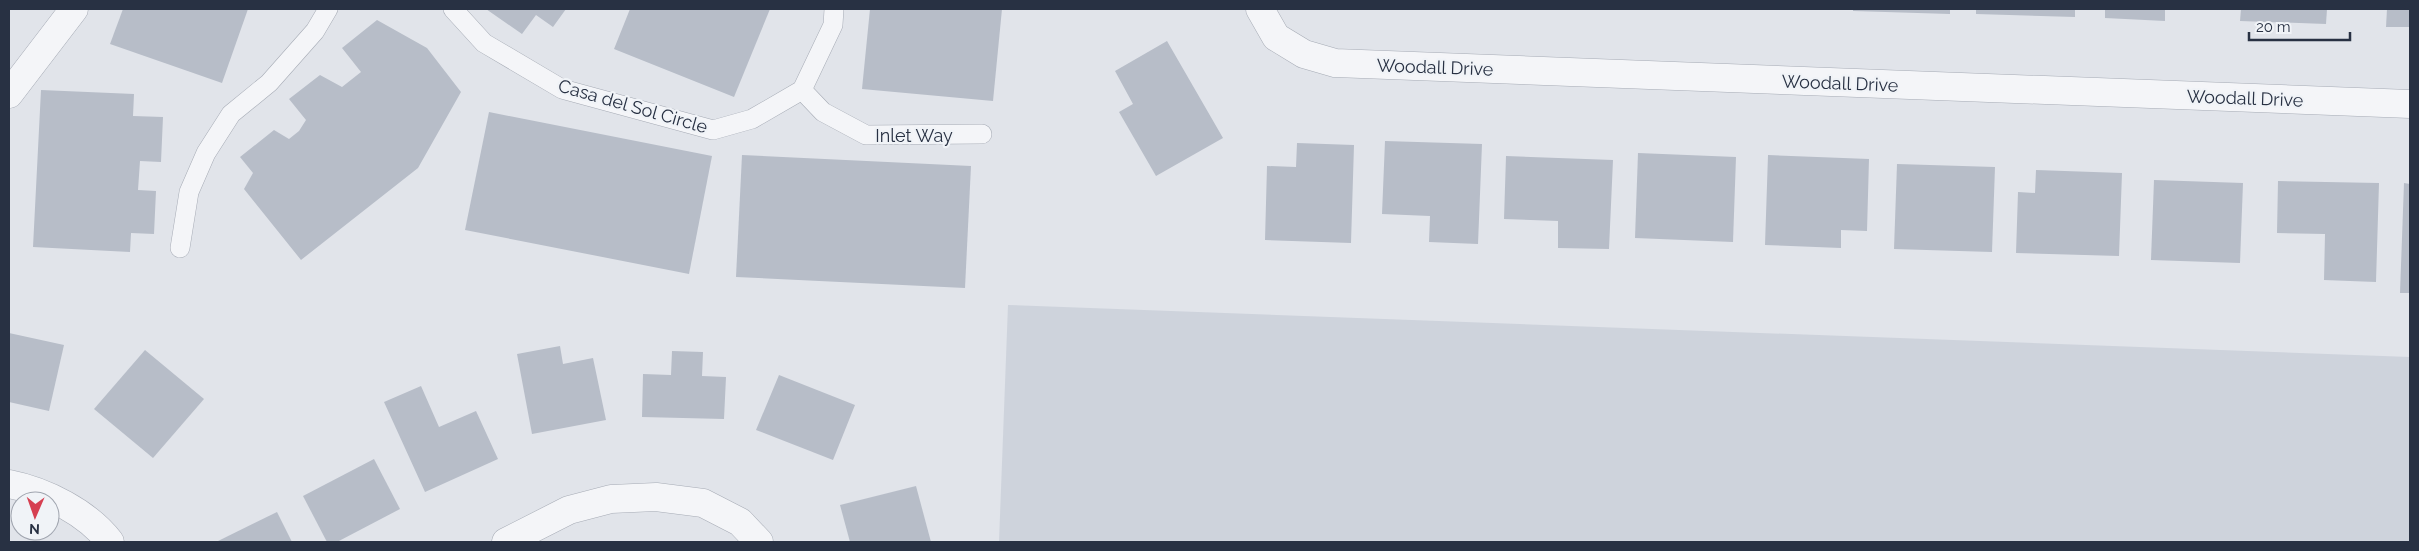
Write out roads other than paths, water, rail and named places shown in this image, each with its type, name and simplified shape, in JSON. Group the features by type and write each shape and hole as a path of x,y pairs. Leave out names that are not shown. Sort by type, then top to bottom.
{"street":[{"path":"9,94 74,9"},
{"name":"Woodall Drive","path":"1260,9 1276,37 1304,54 1335,64 2410,104"},
{"path":"9,484 58,501 101,531 110,542"},
{"path":"506,542 569,510 611,499 656,497 703,504 740,522 759,542"}],"lane":[{"path":"180,248 189,192 206,153 231,114 269,84 315,31 328,9"},
{"name":"Casa del Sol Circle","path":"453,9 484,43 562,89 713,130 752,120 802,90"},
{"path":"802,90 833,25 834,9"},
{"name":"Inlet Way","path":"802,90 823,112 866,135 982,134"}]}
